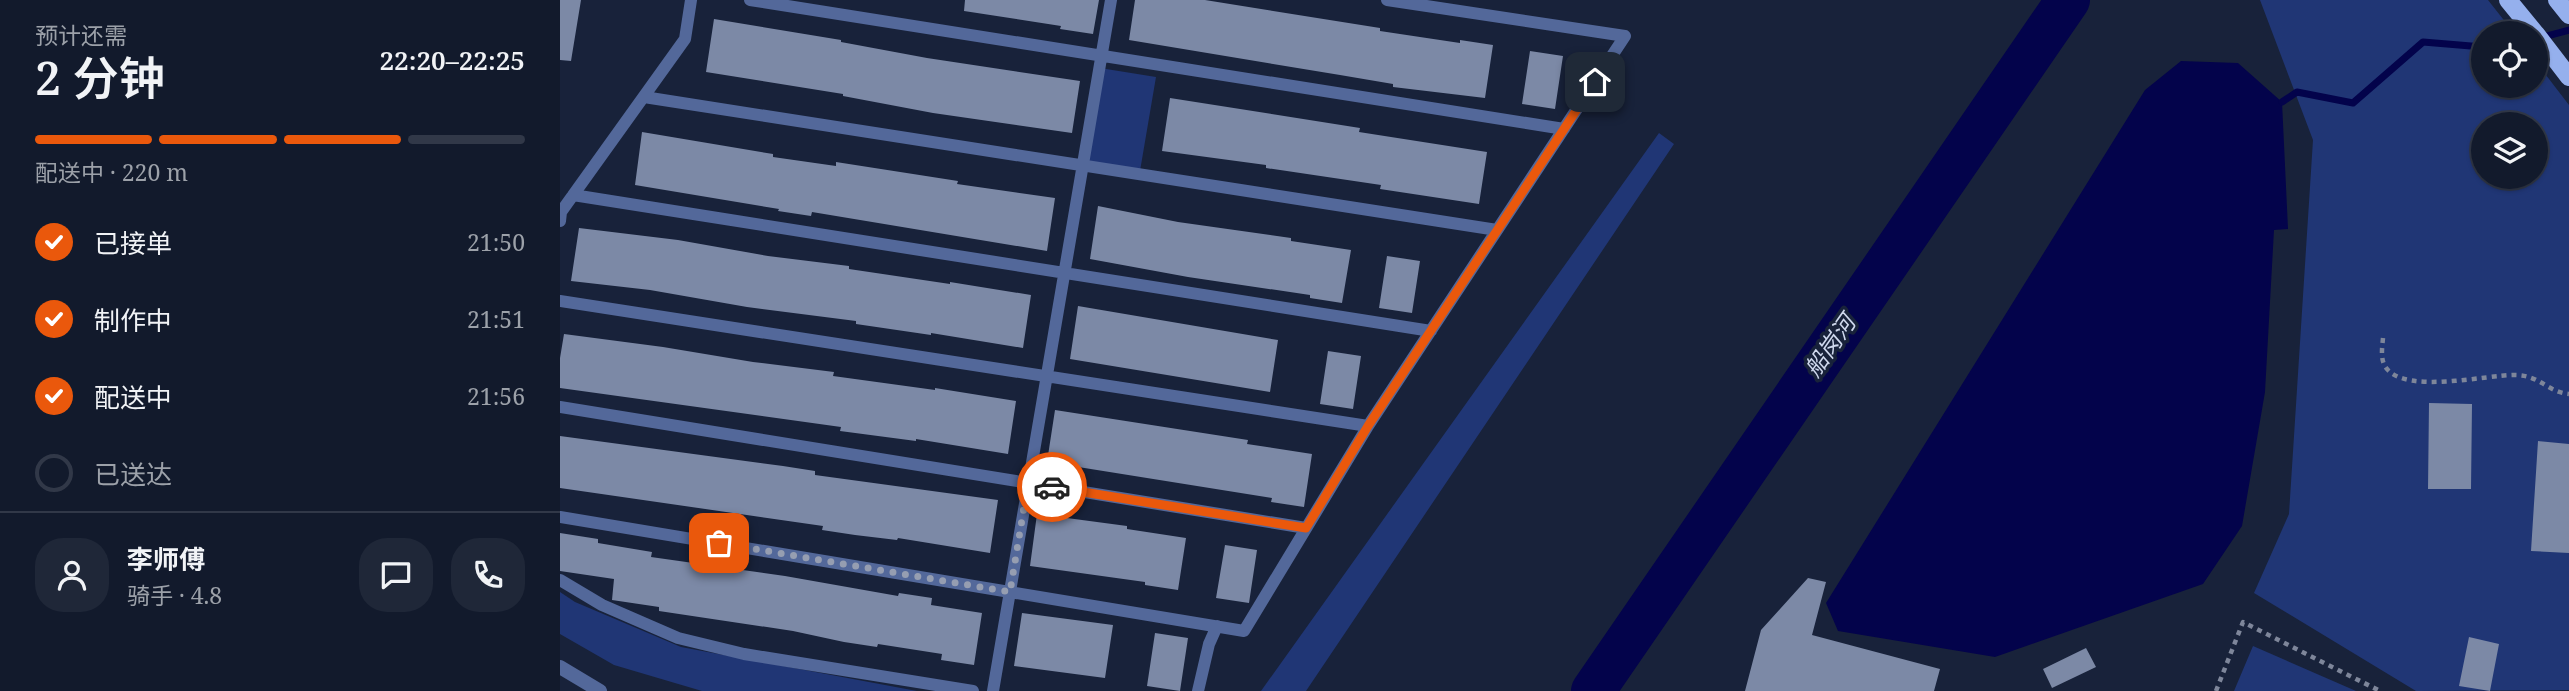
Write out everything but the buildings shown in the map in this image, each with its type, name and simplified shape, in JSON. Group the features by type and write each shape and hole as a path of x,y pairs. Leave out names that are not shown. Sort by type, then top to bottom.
{"main road":[{"path":"2508,0 2526,21"},
{"path":"2548,50 2569,77"}],"street":[{"path":"560,667 600,691"}],"lane":[{"path":"560,221 561,212 685,39 691,0"},
{"path":"750,0 1564,129"},
{"path":"993,691 1111,0"},
{"path":"560,517 1244,631 1368,426 1625,36 1387,0"},
{"path":"644,97 1497,230"},
{"path":"573,195 1431,331"},
{"path":"560,301 1368,426"},
{"path":"560,407 1306,528"},
{"path":"560,580 602,605 678,638 744,654 974,691"},
{"path":"1198,691 1209,644 1217,626"}],"path":[{"path":"2383,338 2382,358 2388,370 2405,379 2424,382 2517,375 2542,381 2555,393 2569,394"},
{"path":"2216,691 2243,621 2380,691"}],"shaded area":[{"path":"2260,0 2488,0 2505,21 2471,21 2471,98 2548,98 2548,78 2569,105 2569,690 2416,691 2254,593 2289,514 2313,140"},
{"path":"2181,61 2238,63 2282,102 2288,229 2274,230 2265,392 2242,526 2203,584 1995,657 1838,631 1826,603 2145,90"},
{"path":"1100,68 1156,77 1140,171 1084,161"},
{"path":"1659,133 1674,144 1306,691 1261,691"},
{"path":"560,592 575,602 681,647 917,691 702,691 614,665 560,634"},
{"path":"2253,646 2356,691 2234,691"}],"waterway":[{"name":"船岗河","path":"1593,691 2068,0"},
{"path":"2548,36 2569,30"},
{"path":"2282,102 2297,92 2353,103 2423,42 2471,46"}],"way so far":[{"path":"719,543 1010,592 1028,483 1052,487"}],"route":[{"path":"1052,487 1306,528 1368,426 1595,82"}]}
